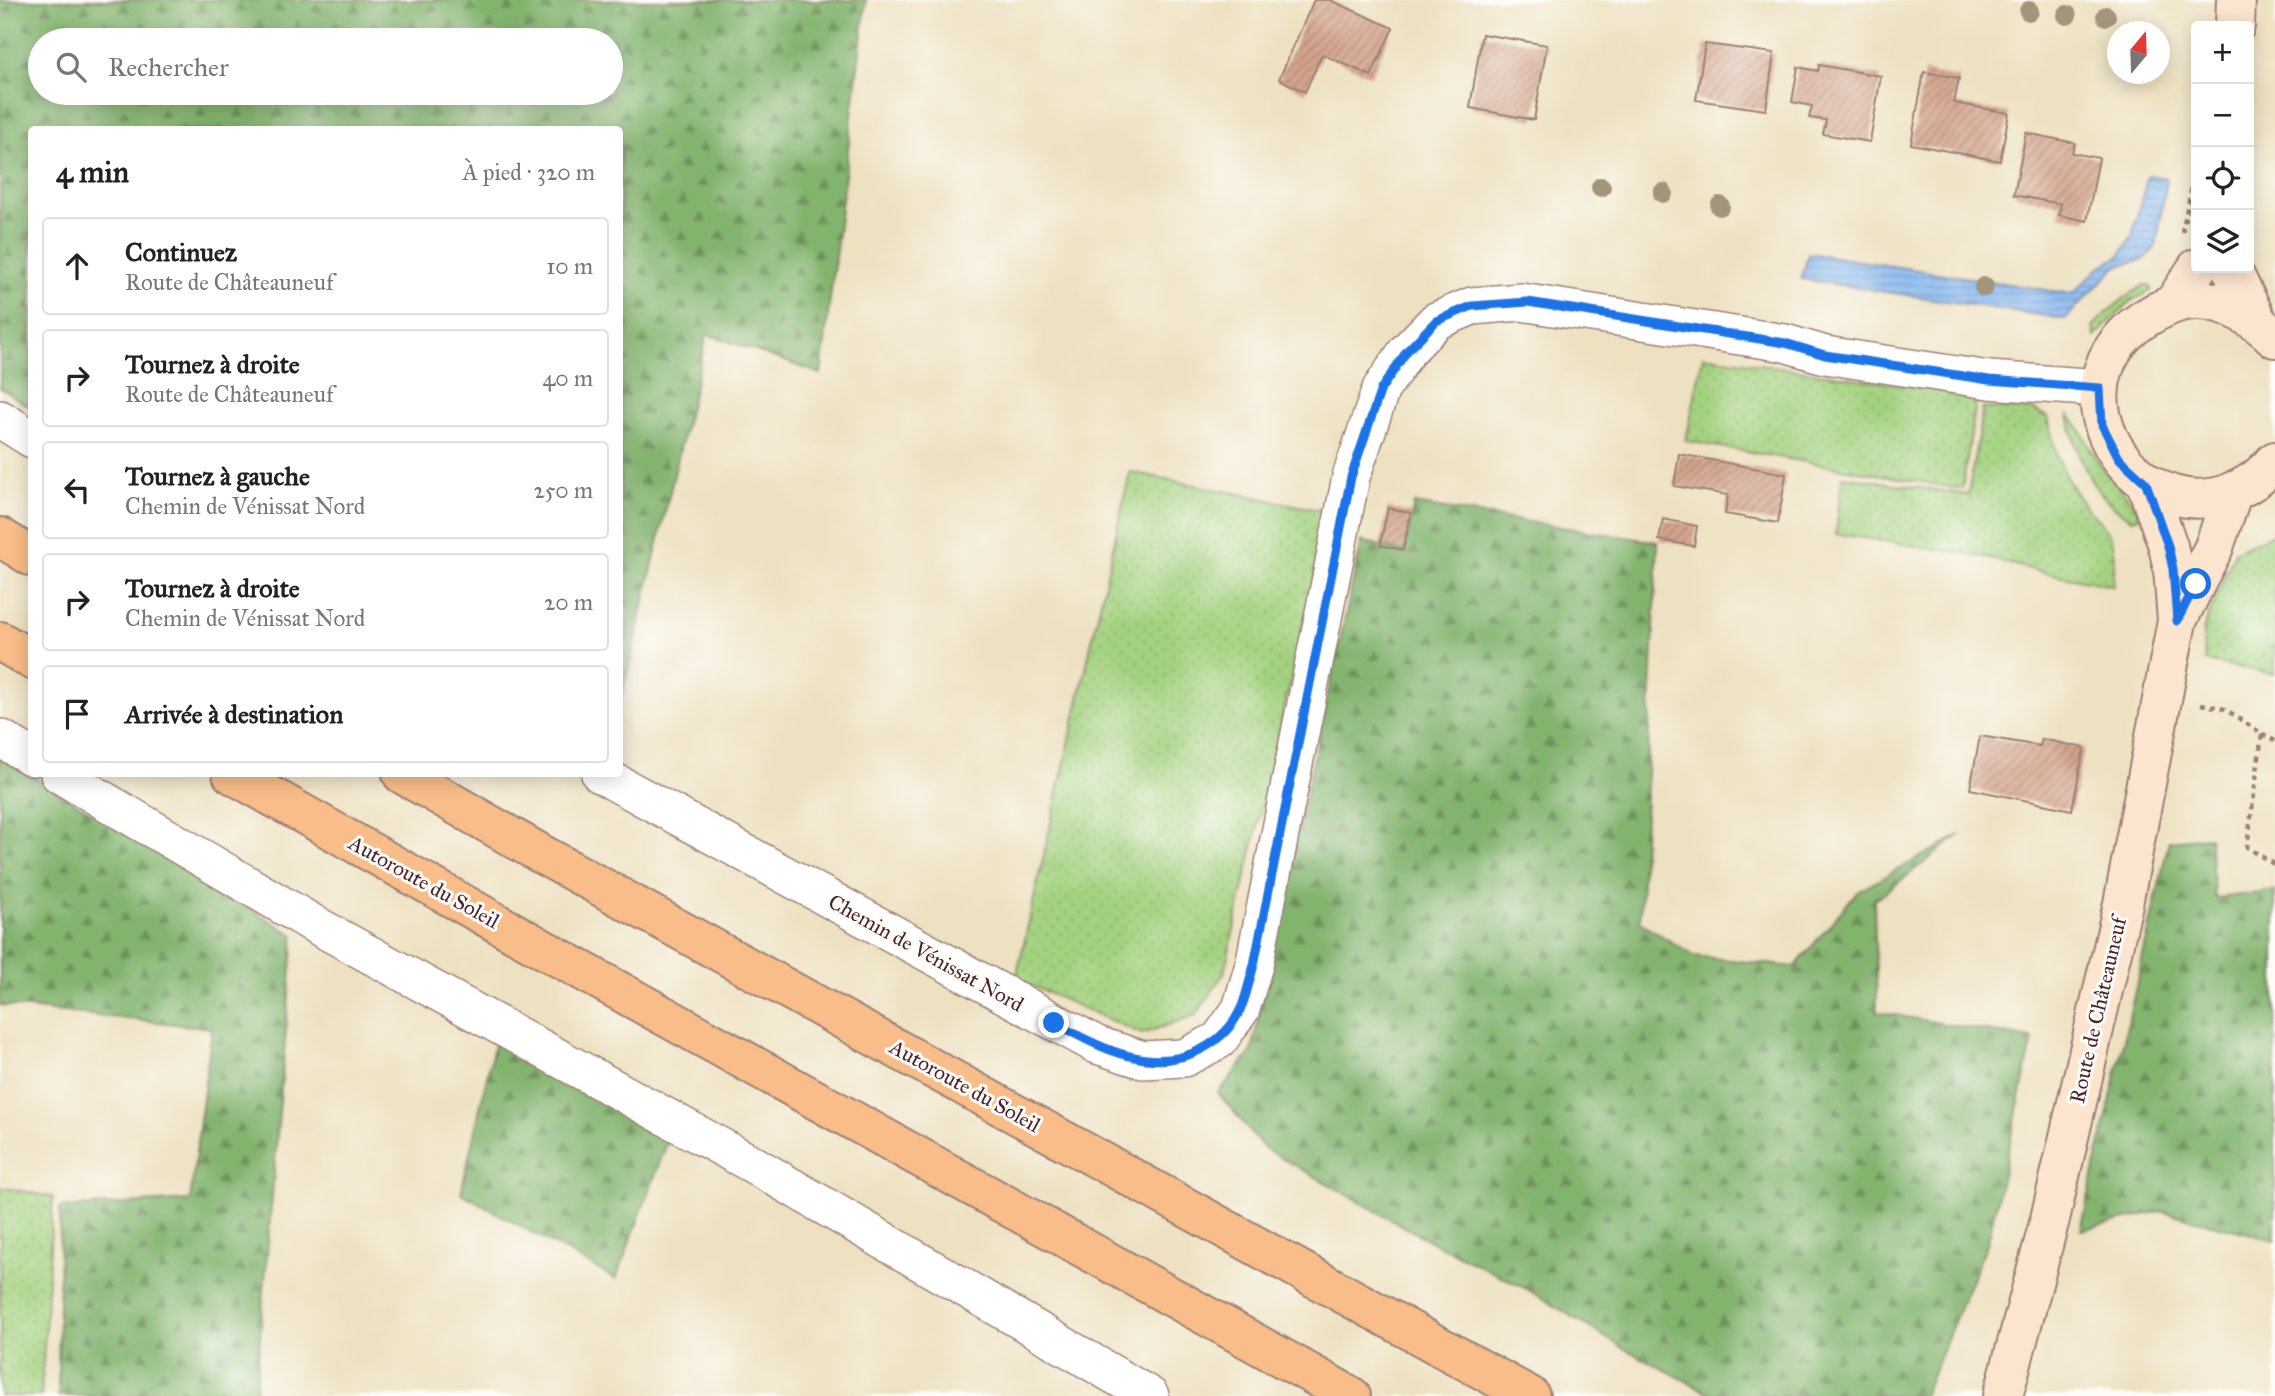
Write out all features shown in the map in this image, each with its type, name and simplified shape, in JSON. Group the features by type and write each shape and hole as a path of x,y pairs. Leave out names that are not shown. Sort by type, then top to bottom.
{"highway":[{"path":"0,537 28,554"},
{"path":"0,640 28,658"},
{"name":"Autoroute du Soleil","path":"237,777 1351,1396"},
{"name":"Autoroute du Soleil","path":"407,777 543,855 1530,1396"}],"main road":[{"path":"2235,21 2236,0"},
{"path":"2174,303 2188,253"},
{"name":"Route de Châteauneuf","path":"2234,273 2266,329"},
{"name":"Route de Châteauneuf","path":"2266,329 2238,309 2196,300 2174,303 2147,315 2123,334 2107,359 2100,388 2102,425 2119,458 2146,483 2166,493 2188,498 2211,497 2233,491 2256,479 2275,461"},
{"name":"Route de Châteauneuf","path":"2146,483 2168,546 2173,569 2177,621"},
{"name":"Route de Châteauneuf","path":"2003,1396 2050,1219 2120,917 2177,621 2214,547 2233,491"}],"street":[{"name":"Chemin de Vénissat Nord","path":"606,777 1097,1045 1143,1060 1184,1058 1219,1040 1241,1009 1257,951 1351,477 1381,389 1407,351 1436,321 1472,306 1528,302 1785,343 1825,355 1975,378 2100,388"},
{"path":"0,419 28,436"},
{"path":"0,738 28,755"},
{"path":"64,777 314,924 754,1165 1150,1396"}],"path":[{"path":"2188,253 2192,210"},
{"path":"2162,696 2225,709 2275,741"},
{"path":"2262,734 2247,847 2275,865"}],"green space":[{"path":"0,0 866,0 821,374 707,334 623,691 623,126 28,126 28,406 0,388"},
{"path":"2144,285 2150,285 2152,290 2129,302 2095,337 2093,327 2117,304"},
{"path":"1703,356 1977,396 1962,489 1686,441"},
{"path":"1983,408 2033,410 2048,417 2053,442 2066,476 2078,497 2111,537 2115,555 2113,586 1976,555 1836,534 1842,476 1968,495"},
{"path":"2069,415 2104,470 2140,512 2137,518 2132,519 2118,510 2088,475 2076,446"},
{"path":"1130,472 1329,512 1224,973 1196,1015 1142,1034 1016,979"},
{"path":"1414,504 1658,542 1640,922 1694,956 1795,967 1857,892 1960,835 1874,901 1877,1012 2033,1039 1988,1241 1923,1396 1715,1396 1621,1347 1527,1289 1430,1241 1264,1148 1218,1093 1252,1051 1280,911 1362,541 1404,552"},
{"path":"2275,533 2275,674 2205,661 2203,630 2235,551"},
{"path":"0,757 28,774 28,777 33,777 294,935 255,1396 58,1396 60,1208 190,1200 212,1028 0,1005"},
{"path":"2209,837 2215,898 2275,891 2275,1240 2160,1211 2081,1230 2169,841"},
{"path":"495,1041 670,1135 616,1279 461,1193"},
{"path":"0,1187 53,1197 41,1396 0,1396"}],"water":[{"path":"2148,175 2167,179 2156,246 2145,259 2117,266 2065,319 1801,279 1809,253 2072,294 2100,267 2121,255 2132,236"}],"building":[{"path":"1314,0 1330,0 1393,28 1371,76 1322,54 1305,92 1279,79"},
{"path":"1482,34 1547,45 1534,120 1470,108"},
{"path":"1705,44 1774,53 1766,110 1696,100"},
{"path":"1819,65 1881,76 1870,142 1823,134 1826,120 1809,118 1812,106 1792,102 1798,67 1818,71"},
{"path":"1924,72 1959,78 1954,103 2009,113 2000,161 1911,144"},
{"path":"2026,133 2075,143 2072,153 2099,158 2087,221 2059,215 2061,204 2014,195"},
{"path":"1679,454 1786,474 1778,523 1725,514 1728,495 1674,486"},
{"path":"1388,508 1411,513 1403,550 1380,545"},
{"path":"1663,519 1697,526 1694,546 1659,540"},
{"path":"1980,736 2040,746 2042,739 2084,748 2072,810 1970,789"}],"route":[{"path":"1054,1023 1097,1045 1143,1060 1184,1058 1219,1040 1241,1009 1254,965 1351,477 1364,434 1381,389 1407,351 1436,321 1472,306 1528,302 1785,343 1825,355 1989,380 2100,388 2102,425 2119,458 2146,483 2168,546 2173,569 2177,621 2196,584"}]}
